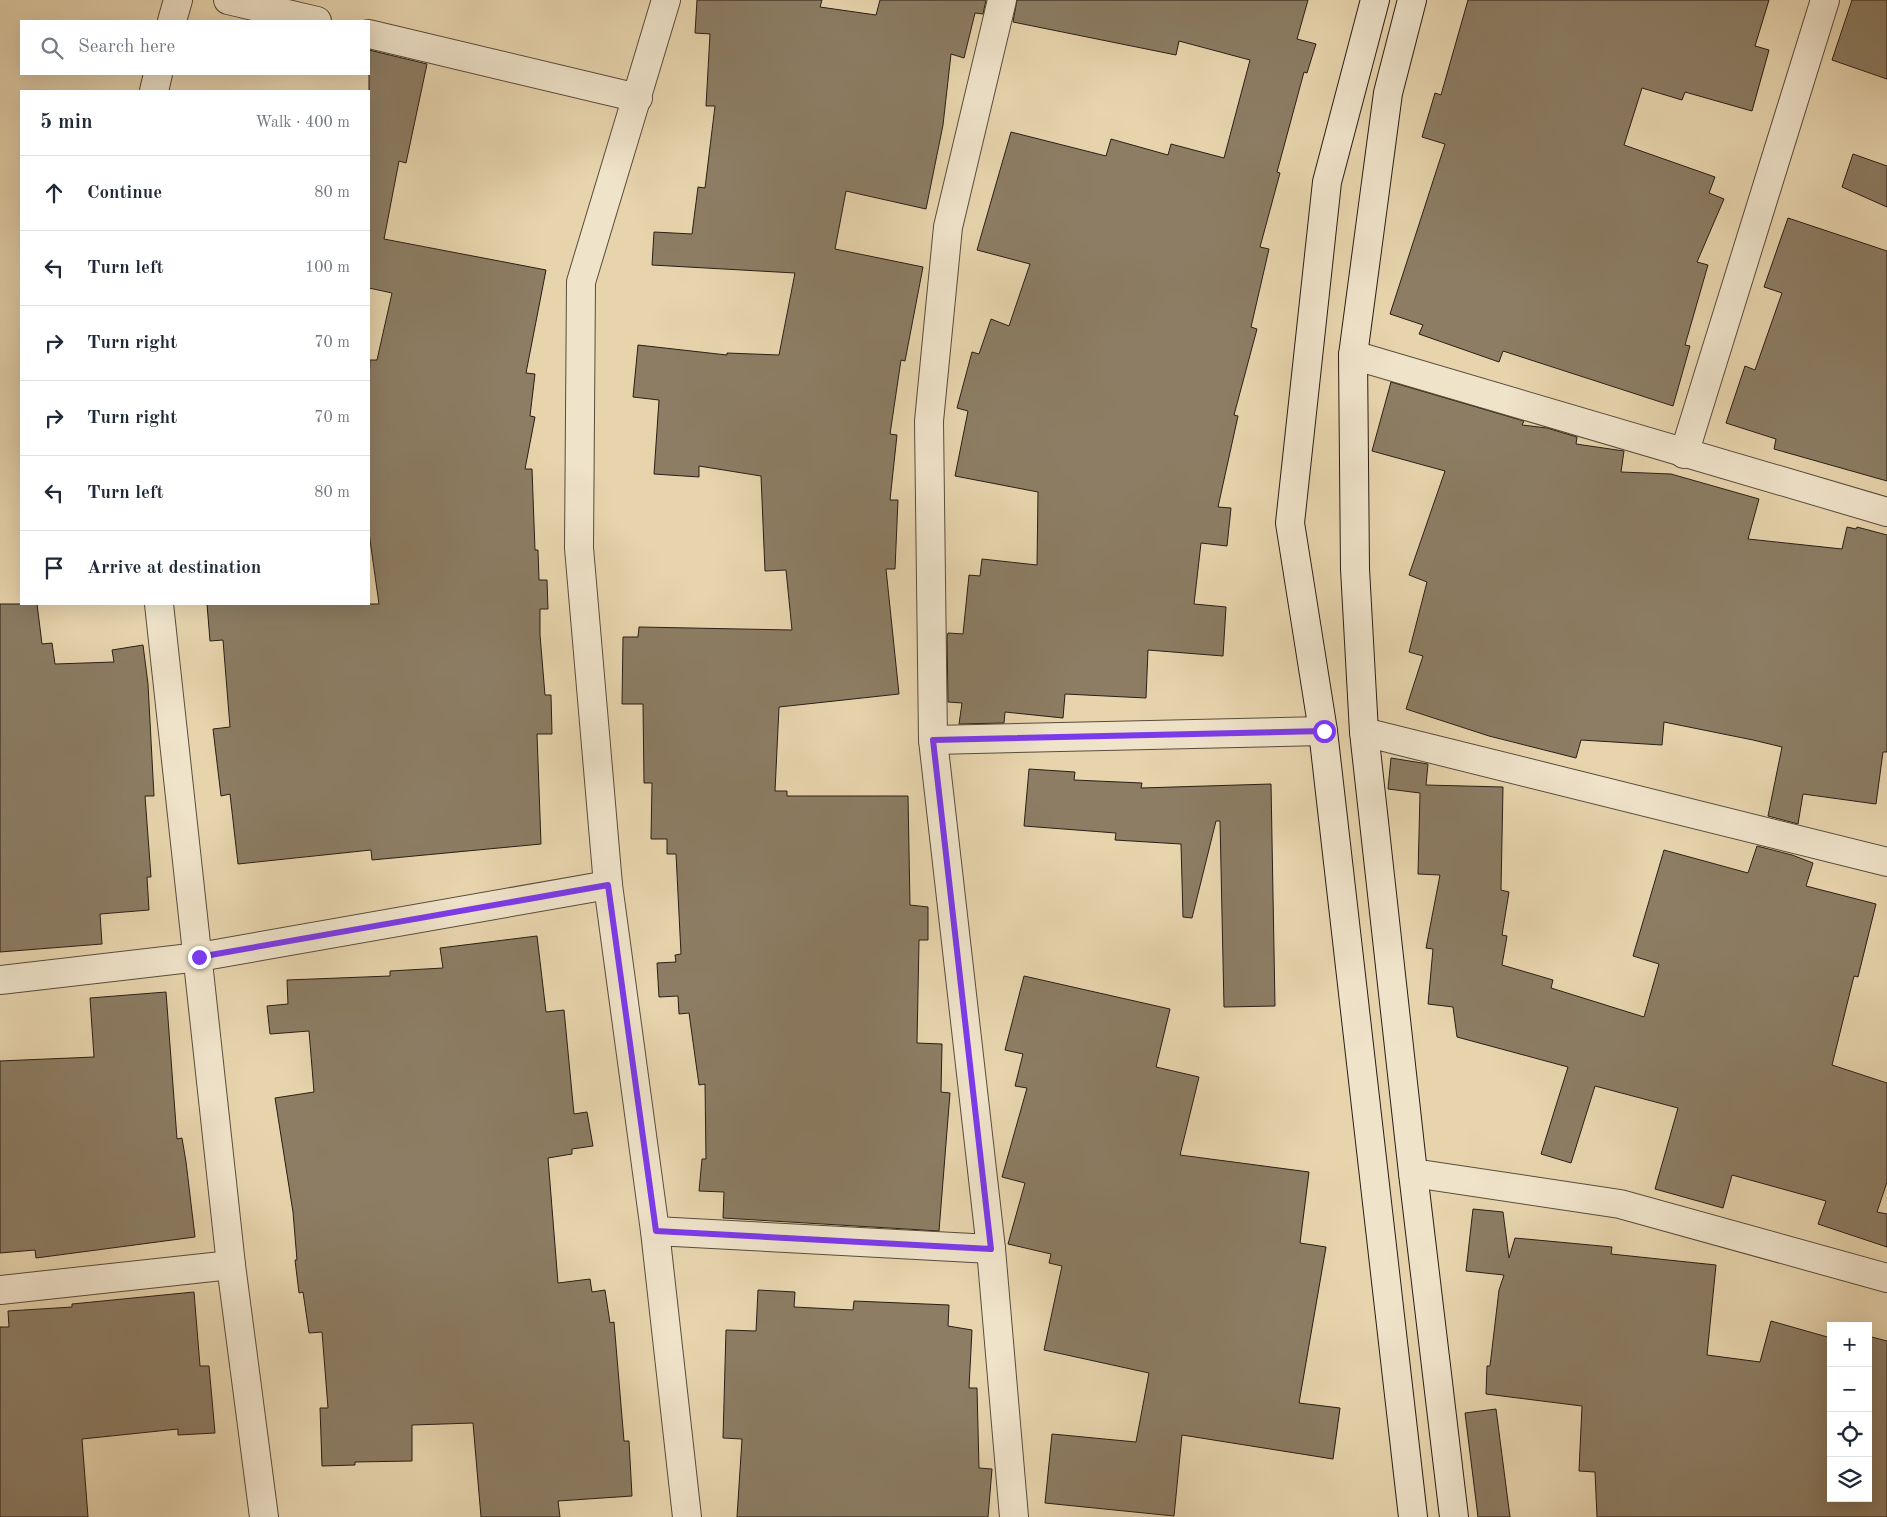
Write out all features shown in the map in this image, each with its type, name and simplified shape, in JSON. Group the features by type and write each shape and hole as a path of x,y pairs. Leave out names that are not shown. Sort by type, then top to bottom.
{"street":[{"path":"172,20 178,0"},
{"path":"228,0 313,20"},
{"path":"666,0 581,282 579,548 608,885 656,1231 687,1517"},
{"path":"1002,0 948,227 929,422 933,740 991,1249 1014,1517"},
{"path":"1375,0 1327,182 1290,523 1324,731 1413,1517"},
{"path":"1412,0 1388,92 1353,355 1355,569 1364,732 1413,1173 1454,1517"},
{"path":"1684,454 1825,0"},
{"path":"370,34 638,98"},
{"path":"154,90 158,75"},
{"path":"1353,355 1684,454 1887,512"},
{"path":"159,605 232,1265 264,1517"},
{"path":"933,740 1324,731"},
{"path":"1364,732 1887,862"},
{"path":"0,980 199,957 608,885"},
{"path":"1413,1173 1620,1204 1887,1278"},
{"path":"656,1231 991,1249"},
{"path":"0,1290 232,1265"}],"building":[{"path":"697,0 822,0 820,7 876,15 880,0 986,0 983,14 975,13 964,58 951,54 943,125 926,209 846,191 835,249 923,267 905,361 901,360 890,434 897,435 890,500 898,500 895,569 886,569 899,694 779,707 775,791 787,791 787,796 908,796 910,905 928,907 928,940 919,940 917,1043 942,1044 941,1092 950,1093 939,1231 723,1218 724,1192 699,1191 702,1159 706,1159 705,1084 699,1085 689,1013 679,1014 678,996 659,997 657,963 676,962 675,955 681,954 676,854 667,854 667,839 651,839 652,783 644,783 643,704 622,704 623,637 638,637 639,627 792,630 786,570 765,571 761,476 699,466 699,477 654,474 659,400 633,397 638,345 727,355 727,353 779,355 795,273 652,265 654,232 692,234 698,187 705,188 715,106 706,106 710,34 695,33"},
{"path":"1017,0 1308,0 1297,39 1316,44 1307,73 1304,72 1277,172 1280,173 1260,247 1269,249 1251,327 1257,329 1234,415 1238,416 1218,507 1231,508 1227,546 1201,543 1194,604 1226,607 1223,656 1148,650 1146,698 1065,694 1063,718 1005,712 1004,723 959,724 962,703 948,702 947,637 948,633 963,634 969,575 980,576 982,559 1037,565 1038,492 955,476 968,411 957,408 972,352 979,354 991,319 1009,326 1030,264 977,250 1011,132 1106,156 1111,139 1168,155 1171,144 1224,158 1250,60 1179,41 1176,55 1013,22"},
{"path":"1468,0 1769,0 1755,46 1769,50 1752,111 1685,92 1682,100 1642,88 1624,145 1715,177 1709,193 1724,199 1697,262 1708,265 1685,345 1690,346 1673,406 1503,351 1499,362 1419,334 1423,325 1390,314 1445,144 1422,137 1435,93 1441,95"},
{"path":"1852,0 1887,0 1887,79 1832,60"},
{"path":"370,50 427,64 406,163 399,161 384,239 546,270 526,373 535,374 530,416 535,417 525,469 532,469 535,550 538,550 539,580 547,580 548,609 540,609 540,635 545,695 551,695 552,734 537,734 541,844 372,860 371,850 238,864 230,794 221,796 213,729 230,727 223,640 210,641 207,605 379,604 370,540 370,360 377,360 392,293 370,288"},
{"path":"1853,154 1887,166 1887,207 1842,187"},
{"path":"1788,218 1887,251 1887,481 1774,449 1776,439 1726,423 1745,366 1755,370 1782,293 1764,287"},
{"path":"1391,382 1524,421 1522,425 1547,428 1577,437 1576,444 1624,451 1621,472 1671,474 1759,499 1748,539 1842,549 1847,527 1856,529 1857,527 1887,535 1887,752 1883,752 1876,804 1803,794 1798,824 1768,816 1782,747 1664,722 1662,745 1581,740 1576,758 1489,736 1406,709 1423,656 1409,652 1427,582 1409,575 1445,471 1372,451"},
{"path":"0,604 37,605 42,644 52,643 55,664 114,662 112,650 143,645 148,684 154,796 145,796 151,877 147,877 149,910 100,914 102,944 0,952"},
{"path":"1391,758 1428,764 1426,785 1503,787 1501,890 1509,892 1502,935 1507,936 1502,965 1553,980 1551,988 1644,1017 1659,964 1633,956 1664,850 1748,873 1757,846 1792,855 1813,863 1806,886 1876,904 1858,977 1854,976 1832,1065 1887,1083 1887,1182 1877,1212 1887,1214 1887,1247 1818,1224 1826,1201 1732,1175 1723,1208 1655,1189 1678,1108 1595,1086 1571,1163 1541,1154 1568,1067 1457,1037 1453,1007 1428,1004 1433,949 1426,948 1440,875 1418,874 1420,793 1388,789"},
{"path":"1029,769 1075,772 1074,780 1142,783 1141,788 1271,784 1275,1006 1224,1007 1220,821 1216,821 1192,918 1183,917 1181,844 1115,840 1116,833 1024,826"},
{"path":"537,936 546,1012 564,1010 574,1114 587,1112 593,1146 572,1149 572,1154 548,1158 558,1283 590,1279 592,1292 605,1290 610,1323 614,1322 624,1441 629,1441 632,1496 558,1501 560,1517 481,1517 473,1423 412,1425 412,1461 355,1462 355,1465 322,1466 320,1408 328,1408 322,1332 309,1333 303,1292 299,1293 295,1260 297,1260 293,1212 275,1098 314,1092 309,1031 270,1034 267,1006 288,1004 287,980 390,976 390,971 443,968 440,948"},
{"path":"1024,976 1170,1009 1156,1067 1199,1077 1180,1155 1309,1172 1300,1243 1326,1247 1299,1403 1340,1408 1333,1459 1182,1435 1174,1516 1045,1503 1052,1434 1136,1442 1149,1373 1044,1350 1062,1266 1049,1263 1051,1254 1008,1244 1025,1183 1002,1177 1027,1088 1015,1086 1023,1054 1005,1050"},
{"path":"166,992 177,1139 182,1138 195,1237 36,1258 35,1250 0,1253 0,1061 94,1057 90,998"},
{"path":"1473,1209 1503,1212 1509,1258 1515,1238 1612,1247 1611,1254 1716,1265 1707,1355 1760,1362 1771,1321 1827,1337 1827,1502 1872,1502 1872,1337 1887,1341 1887,1517 1597,1517 1595,1472 1579,1471 1582,1406 1486,1394 1487,1366 1490,1366 1499,1290 1504,1275 1466,1271"},
{"path":"758,1290 795,1292 794,1307 853,1310 854,1301 949,1305 948,1326 972,1330 969,1388 977,1388 979,1468 992,1469 988,1517 737,1517 742,1439 723,1438 726,1330 756,1331"},
{"path":"194,1292 200,1366 209,1366 215,1433 178,1435 178,1429 82,1439 88,1517 0,1517 0,1327 9,1327 8,1311 72,1307 72,1304"},
{"path":"1496,1409 1510,1517 1478,1517 1465,1413"}],"route":[{"path":"199,957 608,885 656,1231 991,1249 933,740 1324,731"}]}
